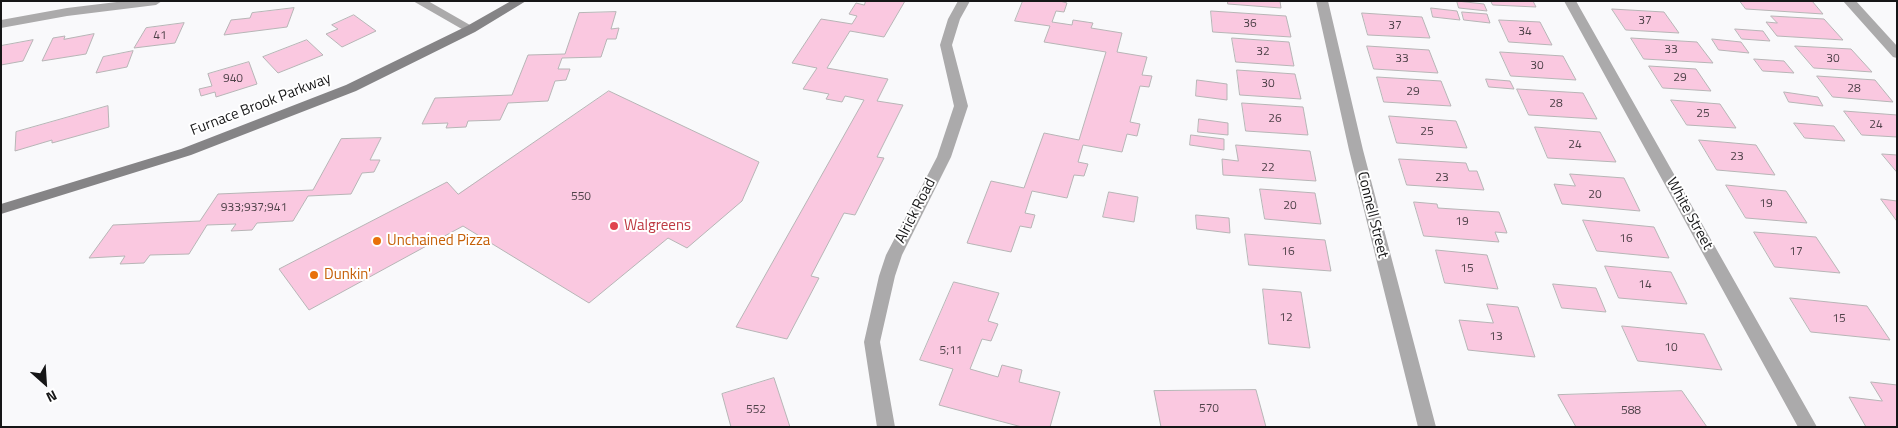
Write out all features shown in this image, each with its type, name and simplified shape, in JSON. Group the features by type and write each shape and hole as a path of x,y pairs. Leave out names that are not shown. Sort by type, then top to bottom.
{"main road":[{"name":"Furnace Brook Parkway","path":"1,208 186,152 351,88 471,29 520,1"}],"street":[{"path":"1,24 67,12 156,1"},
{"path":"420,1 471,29"},
{"name":"Alrick Road","path":"886,427 872,342 887,276 894,255 944,157 961,106 946,45 954,19 964,1"},
{"name":"Connell Street","path":"1322,1 1356,150 1427,427"},
{"name":"White Street","path":"1570,1 1808,427"},
{"path":"1849,1 1897,54"}],"building":[{"path":"866,1 905,1 884,37 850,31 827,68 888,79 877,101 903,105 877,157 884,158 855,215 844,213 811,276 819,278 787,339 736,327 864,100 845,96 842,102 826,99 829,94 803,89 817,68 792,63 821,19 852,24 857,16 849,14 856,3 864,5"},
{"path":"1023,1 1060,1 1067,3 1064,12 1056,11 1052,22 1072,25 1073,20 1093,23 1091,28 1122,33 1117,52 1147,57 1142,75 1152,76 1149,87 1140,86 1130,122 1140,124 1137,136 1127,134 1122,152 1083,145 1078,162 1088,164 1084,176 1074,175 1067,198 1032,191 1025,213 1035,215 1031,228 1020,226 1011,252 967,243 991,181 1024,188 1044,133 1079,140 1106,52 1044,42 1050,26 1015,21"},
{"path":"1228,1 1280,1 1281,8 1228,4"},
{"path":"1457,1 1484,4 1487,11 1459,8"},
{"path":"1491,1 1533,1 1536,7 1493,5"},
{"path":"1740,1 1812,1 1823,14 1746,9"},
{"path":"294,8 287,27 224,35 231,20 250,18 252,13"},
{"path":"1431,8 1457,11 1460,20 1433,17"},
{"path":"1612,9 1664,12 1679,33 1626,30"},
{"path":"1211,11 1286,16 1291,37 1213,32"},
{"path":"616,12 611,29 619,28 616,39 607,39 601,57 562,58 558,69 570,69 566,80 555,81 548,101 508,103 500,120 468,121 466,127 446,128 448,123 422,124 435,98 512,95 528,55 565,54 579,13"},
{"path":"1462,12 1487,14 1490,23 1464,20"},
{"path":"1362,13 1422,17 1430,38 1368,35"},
{"path":"354,15 376,31 342,47 326,34 338,29 332,25"},
{"path":"1771,16 1824,19 1843,40 1777,36 1766,22 1777,23"},
{"path":"1499,20 1540,22 1552,45 1509,42"},
{"path":"184,23 175,43 134,48 146,28"},
{"path":"1735,29 1763,31 1770,41 1742,39"},
{"path":"94,34 86,54 42,61 53,38 65,36 64,39"},
{"path":"1232,38 1289,42 1294,66 1236,62"},
{"path":"1631,38 1697,42 1713,63 1644,59"},
{"path":"1712,39 1741,42 1749,53 1719,50"},
{"path":"33,40 23,61 1,65 1,46"},
{"path":"307,40 323,55 278,73 263,57"},
{"path":"1367,46 1429,50 1438,73 1374,69"},
{"path":"1795,46 1851,49 1872,72 1814,68"},
{"path":"133,51 127,67 96,73 103,57"},
{"path":"1500,52 1563,56 1576,80 1511,76"},
{"path":"1754,59 1784,61 1794,73 1763,71"},
{"path":"249,62 257,84 216,97 215,92 201,96 199,89 212,86 208,74"},
{"path":"1649,66 1696,69 1711,91 1663,88"},
{"path":"1237,70 1295,74 1301,99 1240,95"},
{"path":"1817,76 1875,80 1893,102 1833,97"},
{"path":"1377,77 1441,81 1451,106 1384,102"},
{"path":"1486,79 1510,81 1514,89 1489,87"},
{"path":"1197,80 1227,84 1227,100 1196,96"},
{"path":"1517,89 1583,93 1597,119 1529,115"},
{"path":"609,91 759,162 742,201 687,248 668,238 589,303 463,226 309,310 279,269 447,182 458,194"},
{"path":"1784,92 1818,97 1823,106 1789,102"},
{"path":"1671,100 1720,104 1736,128 1687,125"},
{"path":"1242,103 1303,107 1308,135 1246,131"},
{"path":"108,106 109,127 52,143 52,140 15,151 16,132"},
{"path":"1844,111 1897,115 1897,137 1862,135"},
{"path":"1389,116 1456,121 1467,148 1397,143"},
{"path":"1199,119 1228,123 1228,135 1198,132"},
{"path":"1794,123 1834,126 1845,141 1805,138"},
{"path":"1535,127 1600,132 1616,162 1548,158"},
{"path":"1191,135 1224,139 1224,150 1190,145"},
{"path":"381,138 370,160 380,160 374,172 362,173 351,194 308,196 293,221 257,223 252,230 231,231 236,224 207,225 189,254 150,255 144,263 120,264 125,256 89,258 113,225 200,221 218,194 313,190 341,139"},
{"path":"1699,140 1756,145 1775,175 1717,170"},
{"path":"1236,145 1310,151 1316,181 1223,175 1222,159 1238,161"},
{"path":"1882,154 1897,155 1897,172"},
{"path":"1399,159 1466,163 1469,171 1477,171 1484,190 1407,185"},
{"path":"1570,174 1624,178 1640,211 1562,204 1554,184 1575,186"},
{"path":"1726,185 1786,191 1807,223 1746,218"},
{"path":"1260,189 1315,193 1321,224 1265,219"},
{"path":"1109,192 1138,197 1134,222 1103,217"},
{"path":"1881,199 1897,201 1897,221"},
{"path":"1414,202 1437,204 1438,208 1499,212 1507,233 1495,232 1499,242 1424,236"},
{"path":"1196,215 1229,218 1230,233 1197,229"},
{"path":"1583,220 1654,227 1669,258 1597,251"},
{"path":"1754,232 1816,237 1840,273 1775,267"},
{"path":"1245,234 1325,240 1331,271 1249,265"},
{"path":"1436,250 1487,255 1498,289 1445,283"},
{"path":"1605,266 1671,272 1687,304 1619,298"},
{"path":"954,282 999,293 988,321 998,324 991,341 982,339 970,369 998,377 1002,365 1022,370 1019,382 1060,392 1050,427 1022,427 939,405 953,369 920,360"},
{"path":"1553,284 1596,288 1606,312 1562,308"},
{"path":"1263,289 1301,292 1310,348 1269,344"},
{"path":"1790,298 1867,306 1890,340 1811,332"},
{"path":"1487,304 1518,307 1535,357 1468,350 1459,320 1493,323"},
{"path":"1622,326 1704,334 1722,370 1638,361"},
{"path":"774,378 790,427 731,427 722,394"},
{"path":"1871,382 1897,385 1897,427 1866,427 1849,397 1882,401"},
{"path":"1256,390 1266,427 1161,427 1154,391"},
{"path":"1682,391 1707,427 1576,427 1558,395"}],"place":[{"name":"Walgreens","path":"614,226"},
{"name":"Unchained Pizza","path":"377,241"},
{"name":"Dunkin'","path":"314,275"}]}
